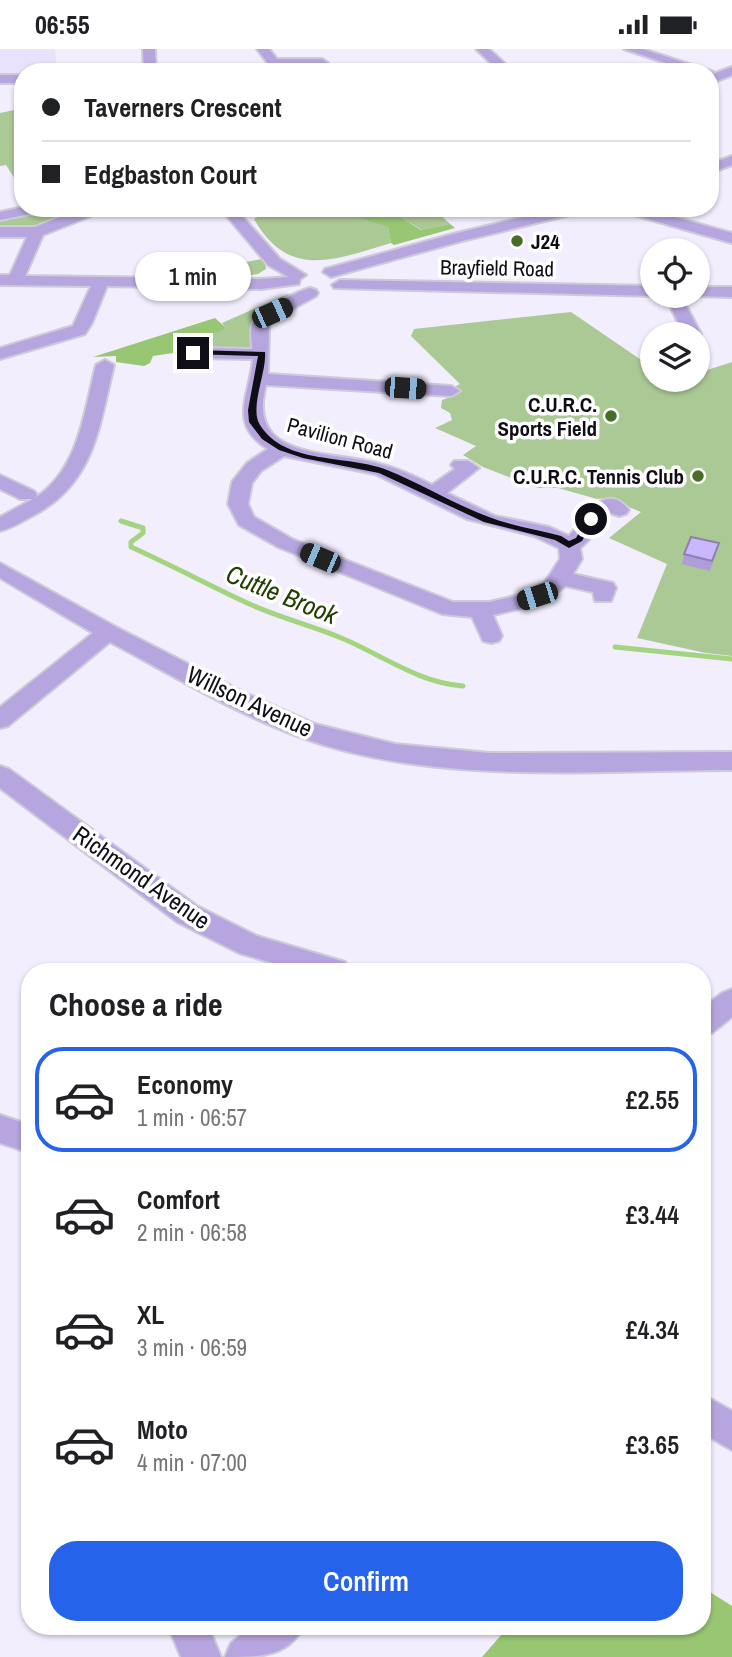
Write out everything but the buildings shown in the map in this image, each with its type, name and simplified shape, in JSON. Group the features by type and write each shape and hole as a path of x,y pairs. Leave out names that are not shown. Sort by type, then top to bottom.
{"street":[{"path":"263,49 274,63 322,63"},
{"path":"482,49 498,63"},
{"path":"630,49 678,63"},
{"path":"0,232 37,232 76,217"},
{"path":"235,217 274,262 295,278 297,288 310,292 330,291 335,279"},
{"path":"37,232 8,281 261,284 295,278 311,271 335,279 521,217"},
{"path":"657,217 732,238"},
{"name":"Brayfield Road","path":"335,279 640,291"},
{"path":"0,354 79,330 85,323 100,283"},
{"name":"Pavilion Road","path":"310,292 263,320 260,328 262,354 252,410 253,422 265,437 282,448 303,455 382,471 487,520 558,538 569,545"},
{"path":"710,292 732,292"},
{"path":"194,348 193,353 262,354"},
{"path":"0,525 54,494 72,474 80,457 105,365"},
{"path":"258,379 361,378 451,391"},
{"path":"282,448 254,467 242,482 238,503 242,515 251,525 285,543 440,607 460,611 480,610 537,596 551,589 561,578 571,559 569,545 579,539 591,519 608,505 620,510"},
{"path":"433,494 469,468 461,465"},
{"path":"0,481 27,495"},
{"name":"Willson Avenue","path":"0,569 108,632 235,698 308,731 395,753 490,762 732,761"},
{"path":"561,578 605,588 603,596"},
{"path":"480,610 491,636"},
{"path":"0,720 108,632"},
{"name":"Richmond Avenue","path":"0,775 187,914 249,944 312,963"},
{"path":"711,1017 732,1002"},
{"path":"0,1129 21,1136"},
{"path":"711,1418 732,1433"},
{"path":"192,1635 201,1657"},
{"path":"245,1657 273,1635"}],"shaded area":[{"path":"0,49 55,49 56,63 14,63 14,75 0,74"}],"green space":[{"path":"14,110 14,177 6,165 0,166 0,113"},
{"path":"14,215 14,217 67,217 40,230 0,230 0,217"},
{"path":"367,217 388,227 391,243 333,259 298,258 282,251 254,219"},
{"path":"401,217 421,230 450,224 455,228 394,245 391,243 388,227 361,218"},
{"path":"443,217 450,224 422,230 402,218"},
{"path":"261,259 266,269 258,274 184,275"},
{"path":"288,294 291,296 259,317 253,348 244,351 207,350 205,346 187,346 185,351 177,351 178,345 225,327 222,323"},
{"name":"C.U.R.C. Sports Field","path":"571,312 640,359 640,392 710,392 710,369 732,362 732,656 637,638 667,564 609,538 641,512 607,498 597,499 558,488 537,488 483,467 463,455 476,446 435,428 452,420 450,413 441,408 442,400 456,395 456,386 460,384 411,336 414,329"},
{"path":"215,318 225,327 223,330 178,345 177,351 180,352 153,356 150,363 144,366 116,362 116,356 93,357"},
{"path":"711,1593 732,1606 732,1657 482,1657 501,1635 711,1635"}],"waterway":[{"name":"Cuttle Brook","path":"121,521 143,528 143,533 131,542 131,547 266,611 339,637 430,679 463,686"},
{"name":"Cuttle Brook","path":"615,647 732,659"}],"place":[{"name":"J24","path":"517,241"},
{"name":"C.U.R.C. Sports Field","path":"611,416"},
{"name":"C.U.R.C. Tennis Club","path":"698,476"}],"route":[{"path":"193,353 262,354 252,410 253,422 265,437 282,448 393,474 467,512 487,520 558,538 569,545 582,536 591,519"}]}
